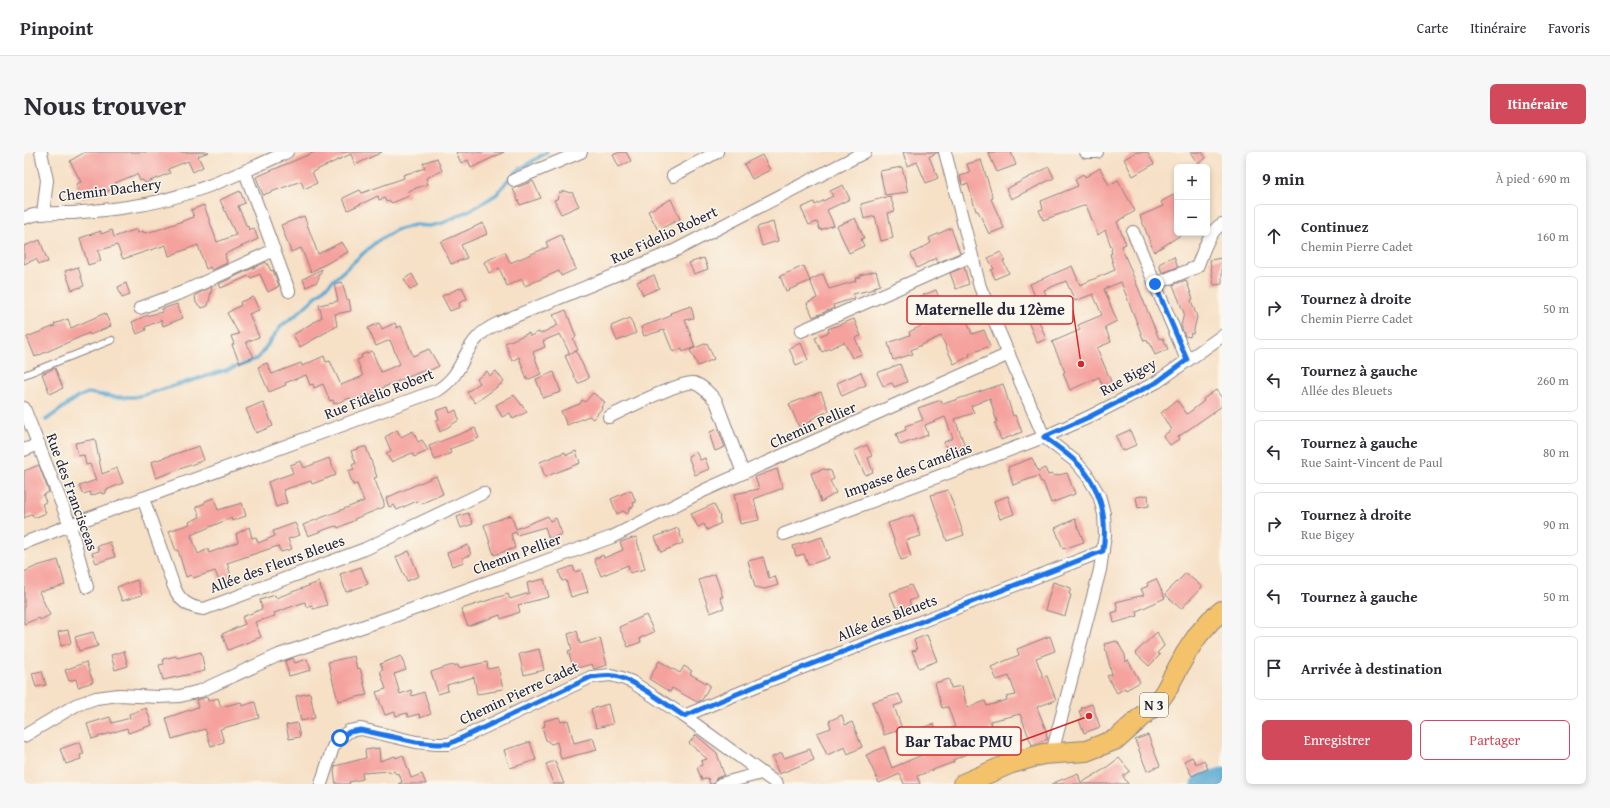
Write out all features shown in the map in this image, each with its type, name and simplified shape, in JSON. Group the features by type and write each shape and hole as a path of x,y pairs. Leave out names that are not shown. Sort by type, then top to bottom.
{"main road":[{"name":"N 3","path":"963,784 1009,764 1052,753 1086,752 1117,739 1157,702 1165,692 1194,641 1211,620 1222,611"}],"street":[{"path":"41,152 47,180 43,214"},
{"name":"Chemin Dachery","path":"24,218 43,214 107,209 163,201 197,191 245,172 287,152"},
{"path":"514,180 581,152"},
{"path":"673,176 717,152"},
{"name":"Rue Fidelio Robert","path":"24,543 438,390 454,377 473,343 480,334 510,318 674,251 865,152"},
{"path":"945,152 980,287 1044,437 1075,460 1087,475 1099,495 1104,514 1105,535 1100,570 1052,753"},
{"path":"1086,152 1097,152"},
{"path":"245,172 289,291"},
{"path":"1155,284 1197,267 1211,235 1216,227 1222,224"},
{"path":"1133,232 1187,360"},
{"path":"140,308 183,292 274,250"},
{"path":"801,331 971,256"},
{"name":"Rue Bigey","path":"1044,437 1089,417 1157,382 1222,336"},
{"name":"Chemin Pellier","path":"24,736 76,705 96,698 119,695 158,697 180,696 200,691 279,655 394,616 612,537 705,490 1009,354"},
{"path":"609,417 674,388 687,383 694,383 709,392 716,401 743,473"},
{"name":"Rue des Francisceas","path":"24,408 70,525 88,587"},
{"name":"Impasse des Camélias","path":"784,534 1044,437"},
{"path":"24,450 39,444"},
{"name":"Allée des Fleurs Bleues","path":"143,498 178,596 186,603 194,607 204,609 365,549 483,493"},
{"name":"Allée des Bleuets","path":"684,716 768,681 1103,551"},
{"name":"Chemin Pierre Cadet","path":"321,784 333,747 340,738 349,732 361,730 416,742 449,744 591,677 611,676 632,682 684,716 777,784"},
{"path":"721,784 761,773"}],"lane":[{"path":"24,375 112,340"}],"building":[{"path":"85,152 209,152 198,156 203,167 193,172 188,161 168,169 170,173 145,183 143,180 140,181 137,174 115,183 117,188 82,199 76,184 81,182 70,161"},
{"path":"315,152 382,152 355,165 351,154 312,172 317,183 304,189 301,181 263,195 256,177"},
{"path":"456,152 504,152 471,168 468,160 461,163"},
{"path":"620,152 626,152 631,161 619,167 613,155"},
{"path":"903,152 938,152 929,157 938,178 926,183 917,162 907,166"},
{"path":"988,152 1011,152 1016,165 997,172"},
{"path":"1137,152 1147,152 1154,164 1133,176 1124,159"},
{"path":"1190,152 1202,152 1206,158 1198,164"},
{"path":"762,155 770,170 752,179 744,164"},
{"path":"437,158 442,171 426,178 428,184 408,191 409,196 392,203 390,201 386,202 385,198 379,200 378,196 348,210 343,198 360,190 362,193 404,178 403,175 425,168 423,163"},
{"path":"981,160 993,198 991,199 1004,228 989,234 978,211 976,211 968,184 962,185 960,176 970,173 967,164"},
{"path":"902,167 908,192 885,195 880,171"},
{"path":"1049,167 1054,178 1011,199 1006,189"},
{"path":"1100,168 1109,185 1118,180 1135,211 1117,222 1126,244 1121,246 1159,339 1163,338 1168,349 1155,355 1150,343 1148,343 1147,340 1144,341 1121,282 1104,289 1117,321 1105,327 1111,342 1097,348 1115,391 1106,394 1099,377 1070,390 1063,373 1065,372 1052,342 1080,330 1078,325 1102,315 1093,294 1075,301 1066,281 1044,290 1049,302 1039,306 1030,284 1072,266 1080,285 1115,270 1110,254 1112,253 1112,249 1105,230 1098,235 1086,205 1043,220 1039,210 1043,209 1041,201 1078,186 1075,179 1083,174 1085,177"},
{"path":"533,181 541,198 520,205 513,189"},
{"path":"843,185 850,199 827,210 834,225 820,230 817,222 809,225 801,208 814,202 815,205 833,196 830,191"},
{"path":"240,191 245,203 238,206 247,227 248,226 249,230 254,228 258,239 225,254 227,263 212,270 210,267 206,269 198,245 169,256 166,245 123,259 117,245 98,251 101,261 88,265 80,238 101,231 101,234 112,230 114,237 137,229 138,233 157,230 194,217 191,210 204,205 217,242 236,235 220,200"},
{"path":"564,191 570,193 572,192 579,206 561,214 554,200 557,199 559,193"},
{"path":"1173,195 1174,196 1174,236 1179,236 1154,252 1140,216 1163,206 1161,202"},
{"path":"890,196 895,211 888,213 893,238 881,241 875,216 864,219 861,204"},
{"path":"671,199 680,219 658,230 648,211"},
{"path":"304,216 318,254 342,242 348,252 311,272 301,248 291,252 281,225"},
{"path":"855,218 864,238 861,239 864,246 849,253 837,226"},
{"path":"773,222 778,241 762,246 757,227"},
{"path":"483,223 487,234 461,245 467,258 451,264 441,242"},
{"path":"951,228 960,253 937,263 936,258 917,268 911,254 931,243 929,238"},
{"path":"561,235 576,269 561,276 559,271 525,286 522,279 507,286 499,268 489,273 484,262 505,252 510,263 548,247 546,242"},
{"path":"40,240 48,262 39,264 36,259 24,264 24,246"},
{"path":"1001,252 1005,260 1003,261 1009,273 995,279 991,270 994,269 988,258"},
{"path":"1174,256 1178,267 1162,273 1159,264"},
{"path":"704,258 708,269 694,274 689,263"},
{"path":"1222,258 1222,284 1214,285 1210,260"},
{"path":"266,262 271,271 273,270 279,286 268,292 260,274 251,278 249,276 221,288 219,284"},
{"path":"804,266 810,281 786,291 780,276"},
{"path":"78,267 84,286 72,290 65,271"},
{"path":"964,267 969,284 956,289 950,273"},
{"path":"322,269 317,282 306,287 303,279"},
{"path":"876,271 880,285 874,287 874,289 853,294 855,298 833,305 834,308 813,317 807,303 817,298 810,280 823,274 829,289 856,281 855,278 860,277 860,275"},
{"path":"412,274 418,285 410,290 404,279"},
{"path":"654,275 659,288 643,295 637,282"},
{"path":"1186,280 1193,299 1191,300 1197,317 1193,334 1191,333 1190,337 1185,336 1181,326 1184,313 1173,285"},
{"path":"342,282 347,300 349,299 351,311 335,314 337,326 300,347 293,335 322,317 319,305 338,301 334,284"},
{"path":"126,283 130,295 122,298 118,287"},
{"path":"212,287 208,306 202,308 196,303 195,295"},
{"path":"462,287 467,299 459,303 460,307 450,311 442,296"},
{"path":"936,290 948,322 963,316 965,322 967,321 972,334 984,330 990,346 969,354 970,356 954,364 941,336 911,350 913,354 893,360 888,343 910,335 909,332 931,321 921,296"},
{"path":"253,297 259,310 249,314 259,337 246,342 254,357 240,363 232,345 234,344 231,336 239,334 227,313 241,305 240,302"},
{"path":"177,304 183,318 163,326 161,320 145,327 146,330 137,334 132,322 145,316 163,312 162,309"},
{"path":"691,306 694,318 685,320 695,347 683,352 682,348 673,352 664,330 644,336 641,327 671,316 670,313"},
{"path":"1033,306 1046,339 1037,343 1023,310"},
{"path":"566,310 576,337 573,339 578,350 570,354 560,334 543,341 545,347 533,352 541,374 527,380 519,357 512,361 505,343 529,333 530,336 539,332 540,334 558,325 553,315"},
{"path":"105,313 111,326 90,335 89,333 35,357 27,337 68,319 71,328"},
{"path":"630,318 636,333 617,341 611,326"},
{"path":"854,319 861,336 855,338 862,354 852,358 844,342 822,352 815,338 829,332 828,329"},
{"path":"379,323 382,329 395,323 397,328 401,326 413,356 429,349 439,366 426,372 425,370 377,390 378,393 352,401 350,398 334,404 333,400 330,401 323,384 314,388 313,384 310,385 306,375 285,383 286,385 269,392 258,367 267,363 272,374 301,363 302,366 324,356 326,362 330,361 341,385 363,376 357,360 362,358 361,355 372,351 381,372 400,364 390,340 376,346 368,328"},
{"path":"707,343 714,359 698,366 690,350"},
{"path":"801,343 808,360 796,365 789,348"},
{"path":"576,351 589,378 578,384 565,356"},
{"path":"900,364 907,382 894,387 892,383 883,386 877,373"},
{"path":"55,368 63,388 50,394 42,374"},
{"path":"487,371 490,376 496,371 504,382 475,403 467,392 480,383 477,379"},
{"path":"554,372 561,392 543,398 536,379"},
{"path":"861,372 866,385 842,396 837,383"},
{"path":"1003,384 1013,416 1015,415 1022,432 1001,440 995,423 997,422 990,398 971,406 974,413 955,419 967,452 949,457 944,442 953,438 945,417 925,425 928,435 900,445 896,434 906,430 905,426 923,420 918,408 941,400 943,404"},
{"path":"1216,390 1222,398 1222,406 1178,437 1179,439 1170,445 1163,436 1171,430 1161,413 1177,400 1187,414 1204,401 1203,399"},
{"path":"821,392 829,411 811,419 812,421 799,427 789,404"},
{"path":"593,393 605,402 601,407 602,408 593,419 589,416 567,425 561,411 580,404 582,400 585,402"},
{"path":"514,395 527,412 513,419 510,413 502,417 496,405"},
{"path":"263,402 273,426 256,433 246,409"},
{"path":"448,407 450,413 456,410 459,420 440,432 436,421 439,419 436,411"},
{"path":"475,428 479,438 449,449 451,453 435,460 429,446"},
{"path":"718,429 725,447 715,451 710,432"},
{"path":"397,430 401,437 413,431 418,442 422,440 428,451 414,457 412,453 391,462 386,453 391,451 385,437"},
{"path":"1130,430 1136,445 1122,451 1116,436"},
{"path":"95,439 102,474 117,468 123,483 106,490 106,493 102,494 101,492 91,496 90,492 83,494 79,486 96,480 90,464 86,465 84,455 78,456 75,443"},
{"path":"867,445 872,456 868,458 873,472 865,475 854,451"},
{"path":"199,446 204,460 156,478 151,462"},
{"path":"366,447 377,477 374,478 384,503 384,507 354,519 355,520 338,528 337,526 332,527 308,536 303,525 364,501 357,484 353,485 348,471 354,469 352,465 356,463 351,451"},
{"path":"576,451 580,463 545,477 540,462 565,452 566,455"},
{"path":"696,452 700,460 705,458 709,469 695,475 688,456"},
{"path":"329,458 336,475 312,484 311,481 283,490 287,503 276,507 268,482 293,473 290,465 301,461 304,468"},
{"path":"1032,458 1038,471 1045,468 1048,475 1053,474 1054,476 1067,473 1075,494 1051,503 1043,482 1041,482 1038,476 1013,485 1008,467"},
{"path":"39,465 49,492 43,495 46,502 42,504 46,513 34,518 32,514 24,518 24,471"},
{"path":"777,469 783,488 754,499 759,520 740,524 734,494 759,489 755,477"},
{"path":"824,469 831,471 834,479 830,481 836,493 821,502 811,473"},
{"path":"436,476 443,494 420,504 417,501 397,510 394,505 389,507 386,498"},
{"path":"631,490 636,502 633,503 634,506 629,509 628,514 623,511 617,514 611,499"},
{"path":"948,490 964,535 947,541 931,495"},
{"path":"1148,495 1149,506 1138,508 1136,497"},
{"path":"1008,496 1014,514 1000,519 994,501"},
{"path":"214,498 218,510 242,503 246,516 232,521 231,518 191,535 198,554 208,549 209,553 238,542 236,534 249,527 252,538 256,537 258,543 275,536 273,531 295,523 300,535 288,539 292,549 281,552 278,546 227,563 232,579 220,583 215,571 193,578 191,575 186,577 178,550 176,551 169,531 190,524 189,522 200,517 196,507 205,503 205,501"},
{"path":"714,504 721,523 707,530 704,524 698,527 691,514"},
{"path":"468,513 473,524 461,528 457,517"},
{"path":"511,515 516,529 548,516 550,521 556,518 562,534 549,539 545,527 517,535 516,532 511,534 515,548 494,555 484,525"},
{"path":"913,515 921,536 906,540 911,557 901,560 888,523"},
{"path":"1075,519 1084,542 1063,549 1055,528"},
{"path":"678,528 683,543 661,552 655,537"},
{"path":"636,537 645,569 630,573 628,565 601,576 594,559 603,555 604,558 623,550 620,542"},
{"path":"822,537 829,558 808,565 804,554 796,556 793,546"},
{"path":"110,542 115,557 96,563 92,553 99,551 97,546"},
{"path":"468,545 471,555 462,558 464,562 452,566 447,553"},
{"path":"409,551 419,576 407,581 396,557"},
{"path":"763,557 769,578 775,576 778,585 765,589 755,587 748,561"},
{"path":"58,560 65,585 39,592 50,615 40,620 39,618 24,624 24,572 37,566"},
{"path":"573,566 575,572 581,570 588,592 571,597 566,580 562,581 559,571"},
{"path":"361,567 368,584 346,592 340,574"},
{"path":"1186,573 1202,587 1181,609 1165,594"},
{"path":"715,574 723,597 720,597 724,608 710,613 699,580"},
{"path":"544,579 549,597 518,605 520,612 501,619 500,615 468,626 461,609 508,594 510,599 529,593 527,583"},
{"path":"1156,579 1165,598 1137,611 1138,616 1114,623 1112,613 1118,611 1116,602 1144,595 1141,589 1148,586 1147,583"},
{"path":"137,580 142,595 122,601 117,587"},
{"path":"319,582 327,605 313,609 312,605 306,607 305,602 274,613 275,616 255,622 261,637 228,650 222,634 245,624 242,617 262,609 260,600 275,595 276,598"},
{"path":"1053,582 1071,588 1069,594 1071,595 1065,616 1045,610"},
{"path":"911,585 917,598 909,601 911,606 901,610 900,607 896,608 890,593"},
{"path":"646,615 654,632 640,638 641,642 628,647 619,627"},
{"path":"68,630 71,643 61,646 58,632"},
{"path":"577,631 580,644 600,638 607,665 594,669 592,664 574,669 568,651 572,650 568,634"},
{"path":"93,632 98,646 79,651 75,637"},
{"path":"1157,632 1164,646 1157,653 1160,655 1149,666 1135,653"},
{"path":"927,635 937,661 919,668 912,651 917,650 914,640"},
{"path":"1050,636 1055,651 1036,658 1043,677 1047,676 1056,700 1037,707 1048,739 1032,745 1020,714 990,721 993,728 974,736 980,748 953,760 954,762 917,776 920,784 904,784 900,774 879,783 866,755 884,747 892,768 924,754 922,750 928,747 921,728 934,724 938,734 955,727 948,707 942,708 935,683 949,679 951,688 962,686 967,708 985,701 987,706 1007,700 1006,697 1016,695 1009,676 997,680 991,667 1019,655 1017,649"},
{"path":"1117,641 1125,655 1126,662 1128,660 1140,682 1117,693 1107,676 1112,674 1104,644"},
{"path":"539,649 544,670 524,675 519,654"},
{"path":"124,651 128,666 115,670 111,655"},
{"path":"201,652 205,671 163,680 159,665 164,664 163,659 176,656 177,658"},
{"path":"354,656 357,669 360,668 367,695 338,701 328,662"},
{"path":"401,656 406,670 394,674 400,694 411,690 412,696 424,692 431,714 420,718 419,714 408,717 407,713 396,716 395,712 385,715 376,692 386,689 380,671 383,670 380,664"},
{"path":"293,658 295,663 307,659 311,670 289,676 285,661"},
{"path":"659,661 680,673 684,666 692,671 690,674 710,685 702,700 697,702 672,688 670,692 649,679"},
{"path":"86,662 93,682 78,687 76,679 69,681 65,670"},
{"path":"487,662 488,669 498,667 503,689 477,694 474,677 447,685 448,691 438,694 431,672 449,666 458,665 459,668"},
{"path":"42,671 46,685 36,687 32,673"},
{"path":"310,693 315,718 301,721 296,696"},
{"path":"899,694 903,703 894,706 902,729 884,735 872,702"},
{"path":"207,697 208,701 218,698 221,707 241,702 242,706 255,702 259,718 220,729 224,742 211,746 205,729 172,739 166,718 198,707 196,700"},
{"path":"608,704 613,724 596,728 591,709"},
{"path":"1092,704 1100,727 1084,733 1079,720 1082,719 1079,711 1082,710 1081,708"},
{"path":"146,708 152,725 128,733 127,728 92,739 87,724 110,717 112,723 130,718 129,714"},
{"path":"842,715 845,725 852,722 862,747 848,754 845,747 827,755 817,733 831,728 829,721"},
{"path":"559,717 561,722 568,720 574,743 593,738 597,750 561,759 557,742 551,744 546,740 542,727 545,726 544,721"},
{"path":"297,723 300,737 289,739 286,725"},
{"path":"696,735 717,753 724,775 716,778 714,784 710,784 708,778 702,780 697,768 702,765 701,761 707,759 689,743"},
{"path":"1148,735 1160,766 1147,771 1135,740"},
{"path":"80,742 84,754 80,755 81,759 66,764 60,749"},
{"path":"530,742 536,760 510,768 504,750"},
{"path":"379,748 380,761 403,755 411,778 422,774 426,784 398,784 402,782 399,773 396,774 394,771 391,773 390,771 362,773 363,779 349,782 350,784 336,784 334,771 335,766 366,758 365,750"},
{"path":"810,749 814,760 779,774 772,757 782,753 784,758"},
{"path":"1192,757 1196,764 1204,760 1208,769 1192,776 1184,761"},
{"path":"1119,758 1130,771 1123,776 1128,784 1051,784 1078,773 1081,783 1103,770"},
{"path":"555,761 564,784 553,784 546,764"}],"waterway":[{"path":"46,420 78,397 88,393 115,397 134,397 144,395 233,368 258,358 282,325 296,315 376,242 396,230 415,225 430,226 443,223 478,206 497,194 507,181 520,169 547,152"},
{"path":"1202,784 1222,778"}],"place":[{"name":"Maternelle du 12ème","path":"1081,364"},
{"name":"Bar Tabac PMU","path":"1089,716"}],"route":[{"path":"340,738 349,732 361,730 416,742 449,744 591,677 602,676 622,678 632,682 684,716 768,681 1103,551 1105,535 1104,514 1099,495 1087,475 1075,460 1044,437 1089,417 1157,382 1187,360 1155,284"}]}
